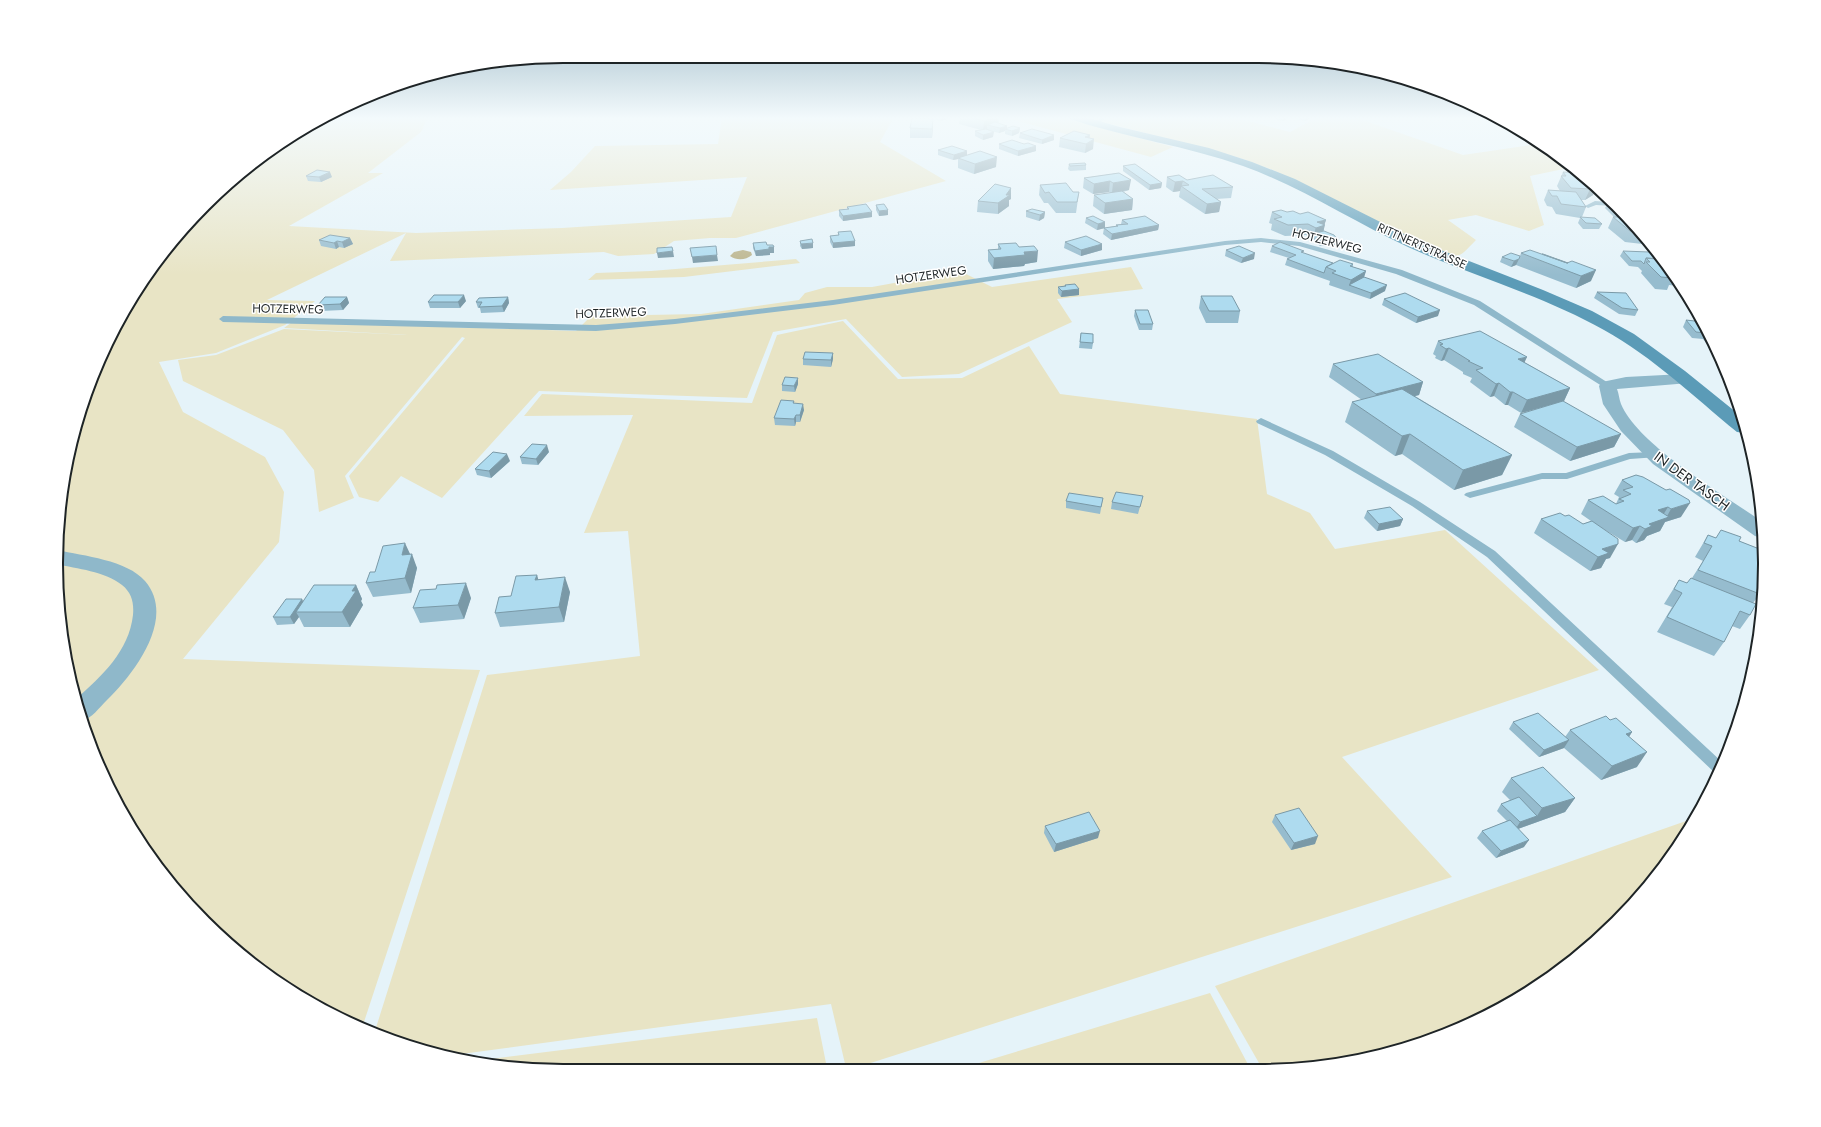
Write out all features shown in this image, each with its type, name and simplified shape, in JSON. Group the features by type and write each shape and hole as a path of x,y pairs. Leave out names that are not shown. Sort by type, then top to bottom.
{"street":[{"name":"RITTNERTSTRASSE","path":"1262,170 1272,173 1413,244 1586,314 1636,343 1737,423"},
{"path":"1608,386 1616,383 1662,382 1683,379"},
{"name":"IN DER TASCH","path":"1608,386 1612,404 1630,431 1660,460 1757,527"},
{"path":"63,559 86,563 115,571 136,585 146,605 142,631 132,656 108,685 85,707"}],"lane":[{"path":"1588,206 1596,203 1605,204"},
{"name":"HOTZERWEG","path":"223,319 596,328 657,323 870,297 1225,243 1262,240 1300,244 1384,268 1477,303 1608,386"},
{"path":"1261,421 1329,453 1416,504 1491,554 1715,765"},
{"path":"1470,495 1542,476 1567,476 1629,456 1654,454"}],"shaded area":[{"path":"255,170 372,170 368,173 383,173 289,226 416,233 562,228 731,217 747,177 550,190 573,170 927,170 946,181 736,238 710,238 674,241 654,254 618,256 604,252 390,261 406,233 267,300 315,301 285,325 216,353 159,362 183,412 265,457 284,492 279,542 183,659 480,670 364,1022 313,997 285,980 233,940 187,894 147,842 130,814 101,755 80,693 67,629 63,564 64,531 67,498 80,434 101,372 130,313 147,285 187,233 233,187"},
{"path":"1273,170 1561,170 1530,176 1544,225 1529,231 1476,215 1448,220 1476,240 1463,253 1456,256 1438,251"},
{"path":"743,250 751,252 752,255 741,259 736,259 730,256 734,252"},
{"path":"796,259 800,263 684,277 588,280 596,273 651,271"},
{"path":"1131,267 1143,289 1057,299 1072,322 959,374 902,377 846,319 773,332 747,398 539,391 442,498 401,476 378,502 359,497 349,476 465,338 462,337 345,476 354,498 319,512 314,470 283,430 183,381 178,360 216,355 284,329 408,335 284,328 292,322 576,331 591,316 701,314 799,300 805,293 827,287 872,287 960,271 992,287"},
{"path":"843,321 898,379 962,378 1029,346 1060,394 1257,419 1267,494 1310,513 1335,549 1445,530 1599,670 1342,757 1452,877 868,1064 845,1064 831,1004 464,1054 434,1047 376,1027 487,675 640,656 628,531 584,533 633,415 524,416 542,394 752,403 777,335"},
{"path":"1687,821 1674,842 1634,894 1588,940 1562,961 1536,980 1508,997 1449,1026 1418,1037 1387,1047 1323,1060 1260,1064 1215,986"},
{"path":"1210,993 1248,1064 976,1064"},
{"path":"817,1018 826,1064 564,1064 531,1063 492,1059"}],"building":[{"path":"317,170 330,172 319,177 306,176"},
{"path":"1128,170 1143,170 1162,183 1150,185"},
{"path":"1563,172 1570,172 1590,189 1571,188 1561,176 1566,176"},
{"path":"1119,173 1131,180 1113,183 1110,181 1094,184 1084,178"},
{"path":"1179,175 1187,180 1213,175 1233,187 1202,189 1221,202 1207,204 1181,186 1189,185 1183,181 1175,182 1167,177"},
{"path":"1066,183 1073,192 1079,192 1077,202 1057,202 1049,192 1045,193 1040,185"},
{"path":"995,184 1011,188 1006,195 1010,195 998,203 978,201"},
{"path":"1548,190 1576,192 1586,207 1561,204 1557,196 1552,196"},
{"path":"1122,191 1133,199 1105,203 1094,195"},
{"path":"866,204 872,212 843,216 839,210 849,209 847,207"},
{"path":"884,204 888,210 879,211 876,205"},
{"path":"1032,209 1045,212 1040,215 1026,211"},
{"path":"1281,210 1287,212 1293,211 1300,214 1308,212 1326,220 1317,222 1325,225 1316,228 1308,224 1288,225 1274,219 1282,217 1272,212"},
{"path":"1093,216 1105,222 1098,224 1086,218"},
{"path":"1145,216 1159,225 1112,234 1104,228 1128,224 1122,220"},
{"path":"1580,217 1595,218 1602,224 1586,223"},
{"path":"1613,217 1618,217 1632,231"},
{"path":"851,231 855,241 833,243 830,236 839,235 838,232"},
{"path":"1324,231 1334,235 1338,240 1321,240 1315,233"},
{"path":"330,235 350,238 342,242 337,241 334,243 319,240"},
{"path":"1086,236 1102,244 1081,250 1065,242"},
{"path":"812,239 813,243 801,244 800,241"},
{"path":"766,242 767,245 773,245 774,247 755,251 753,243"},
{"path":"1280,242 1304,251 1301,252 1333,263 1326,267 1324,273 1287,259 1296,255 1272,246"},
{"path":"1016,243 1019,247 1034,246 1038,251 1024,252 1025,255 994,258 988,250 1001,249 998,244"},
{"path":"716,246 717,255 692,257 690,248"},
{"path":"1239,246 1255,253 1243,258 1226,250"},
{"path":"672,247 673,251 657,253 657,248"},
{"path":"1530,250 1567,263 1572,261 1596,270 1581,276 1521,253"},
{"path":"1623,251 1649,252 1655,259 1646,258 1644,264 1641,261 1632,261"},
{"path":"1511,253 1520,256 1519,259 1514,261 1502,257"},
{"path":"1646,258 1655,259 1669,278 1661,277 1646,262 1650,262"},
{"path":"1340,260 1353,264 1350,266 1366,271 1351,280 1332,273 1336,271 1326,267"},
{"path":"1364,277 1387,285 1371,293 1349,285"},
{"path":"1075,284 1079,289 1062,291 1058,287 1066,286 1065,285"},
{"path":"1597,292 1626,293 1638,310 1622,308"},
{"path":"1405,293 1440,310 1418,317 1384,299"},
{"path":"434,295 464,295 458,302 428,302"},
{"path":"1201,296 1232,296 1240,311 1209,311"},
{"path":"325,297 347,297 340,304 318,305"},
{"path":"508,297 502,306 479,307 482,302 476,302 479,298"},
{"path":"1135,310 1148,310 1153,324 1140,324"},
{"path":"1686,320 1695,321 1701,333 1696,332"},
{"path":"1480,331 1527,357 1518,359 1570,388 1527,400 1513,392 1510,392 1499,383 1496,384 1476,370 1483,368 1468,361 1470,361 1449,348 1446,349 1440,345 1443,344 1438,341"},
{"path":"1081,333 1093,334 1093,343 1080,342"},
{"path":"805,352 833,353 831,360 803,359"},
{"path":"1378,354 1423,382 1376,394 1333,364"},
{"path":"785,377 798,378 794,386 782,385"},
{"path":"1402,389 1512,455 1463,470 1410,434 1402,436 1352,402"},
{"path":"781,400 794,401 793,403 803,404 800,415 796,415 794,419 774,418"},
{"path":"1563,401 1621,434 1577,447 1520,414"},
{"path":"532,444 547,445 536,459 520,457"},
{"path":"493,452 507,454 489,471 475,469"},
{"path":"1636,475 1643,477 1666,490 1670,489 1689,500 1690,503 1671,509 1668,507 1658,510 1669,517 1649,524 1652,526 1645,529 1640,526 1633,528 1588,500 1603,496 1616,504 1624,501 1619,499 1631,494 1623,490 1633,487 1622,480"},
{"path":"1116,492 1143,496 1140,507 1112,502"},
{"path":"1069,493 1103,498 1101,507 1066,501"},
{"path":"1390,507 1403,519 1379,524 1367,511"},
{"path":"1560,513 1565,516 1569,515 1583,524 1592,521 1618,539 1618,544 1602,549 1609,553 1598,557 1541,519"},
{"path":"1721,530 1741,537 1739,541 1758,548 1757,593 1698,570 1712,546 1704,543 1708,535 1716,538"},
{"path":"405,543 402,555 412,554 405,578 366,583 370,572 375,572 383,546"},
{"path":"537,575 535,580 565,577 559,607 495,613 499,597 511,596 516,576"},
{"path":"1691,578 1756,604 1750,615 1740,611 1724,642 1667,617 1682,593 1674,589 1679,580 1687,583"},
{"path":"466,583 458,605 413,608 420,590 436,589 437,585"},
{"path":"314,585 356,585 352,591 356,591 342,612 296,612"},
{"path":"286,599 302,599 290,617 273,617"},
{"path":"1538,713 1569,740 1544,750 1513,722"},
{"path":"1606,716 1610,720 1616,718 1632,732 1626,734 1647,752 1612,766 1570,730"},
{"path":"1543,767 1575,798 1542,808 1511,778"},
{"path":"1519,797 1537,816 1520,822 1501,804"},
{"path":"1299,808 1318,836 1294,843 1275,815"},
{"path":"1089,812 1100,831 1056,844 1045,826"},
{"path":"1510,820 1529,840 1501,851 1482,831"}]}
